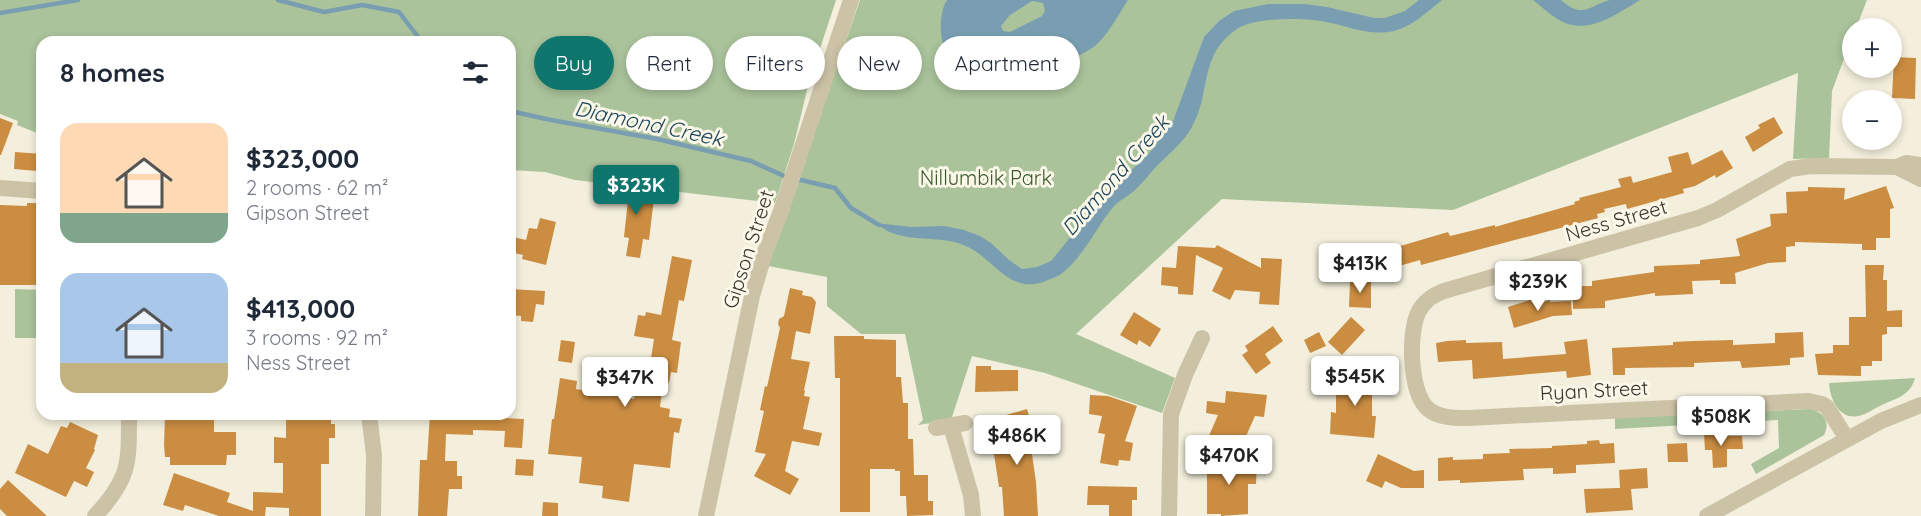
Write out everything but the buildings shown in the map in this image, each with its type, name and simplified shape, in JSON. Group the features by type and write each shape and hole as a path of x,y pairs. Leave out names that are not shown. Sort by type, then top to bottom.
{"street":[{"name":"Gipson Street","path":"706,516 752,296 851,0"},
{"name":"Ness Street","path":"1434,413 1421,402 1417,393 1413,361 1415,319 1424,302 1433,295 1698,218 1790,170 1811,166 1897,167 1910,163 1921,165"},
{"name":"Ness Street","path":"1897,167 1921,179"},
{"path":"0,188 36,191"},
{"path":"1168,516 1171,414 1202,338"},
{"name":"Ryan Street","path":"1434,413 1468,418 1808,401 1827,407 1846,439"},
{"path":"1707,516 1894,414 1921,405"},
{"path":"94,516 116,491 125,472 129,449 129,420"},
{"path":"370,420 374,455 373,516"},
{"path":"951,426 970,495 973,516"}],"green space":[{"path":"0,0 836,0 824,36 725,36 725,90 807,90 794,144 775,203 575,180 545,172 516,170 516,36 36,36 36,133 17,125 18,121 0,114"},
{"name":"Nillumbik Park","path":"860,0 1867,0 1860,18 1842,18 1842,64 1832,91 1829,158 1793,159 1798,73 1453,210 1222,199 1076,334 1175,378 1162,413 1045,373 972,356 951,420 918,425 923,420 905,334 861,334 827,306 827,277 768,266 837,66 837,90 922,90 922,36 848,36"},
{"path":"15,289 36,290 36,338 15,338"},
{"path":"1915,378 1906,393 1859,416 1846,415 1841,412 1831,395 1829,383"},
{"path":"1810,409 1819,412 1825,418 1827,426 1824,435 1756,474 1751,464 1779,448 1778,420 1615,429 1615,418"}],"water":[{"path":"947,0 1128,0 1105,35 1096,45 1080,54 1080,36 941,36 943,9","holes":["1032,1 1043,3 1045,11 1042,16 1010,32 1003,31 1001,26 1010,15"]},
{"path":"1419,0 1442,0 1409,25 1387,32 1368,32 1302,19 1266,20 1237,29 1225,39 1211,61 1198,112 1185,138 1136,189 1114,206 1069,267 1051,279 1040,283 1019,283 1010,279 978,253 961,244 904,236 890,232 875,223 912,227 944,226 964,230 991,243 1022,269 1037,267 1051,261 1107,192 1147,156 1172,124 1204,37 1219,21 1234,11 1268,4 1304,4 1374,18 1385,18 1405,11"},
{"path":"1533,0 1561,0 1581,10 1610,0 1640,0 1610,18 1578,26 1567,24 1556,18"}],"waterway":[{"name":"Diamond Creek","path":"0,13 78,0"},
{"name":"Diamond Creek","path":"278,0 324,12 362,5 399,12 417,36"},
{"name":"Diamond Creek","path":"516,112 657,139 751,161 784,176 835,188 851,208 879,225"}]}
